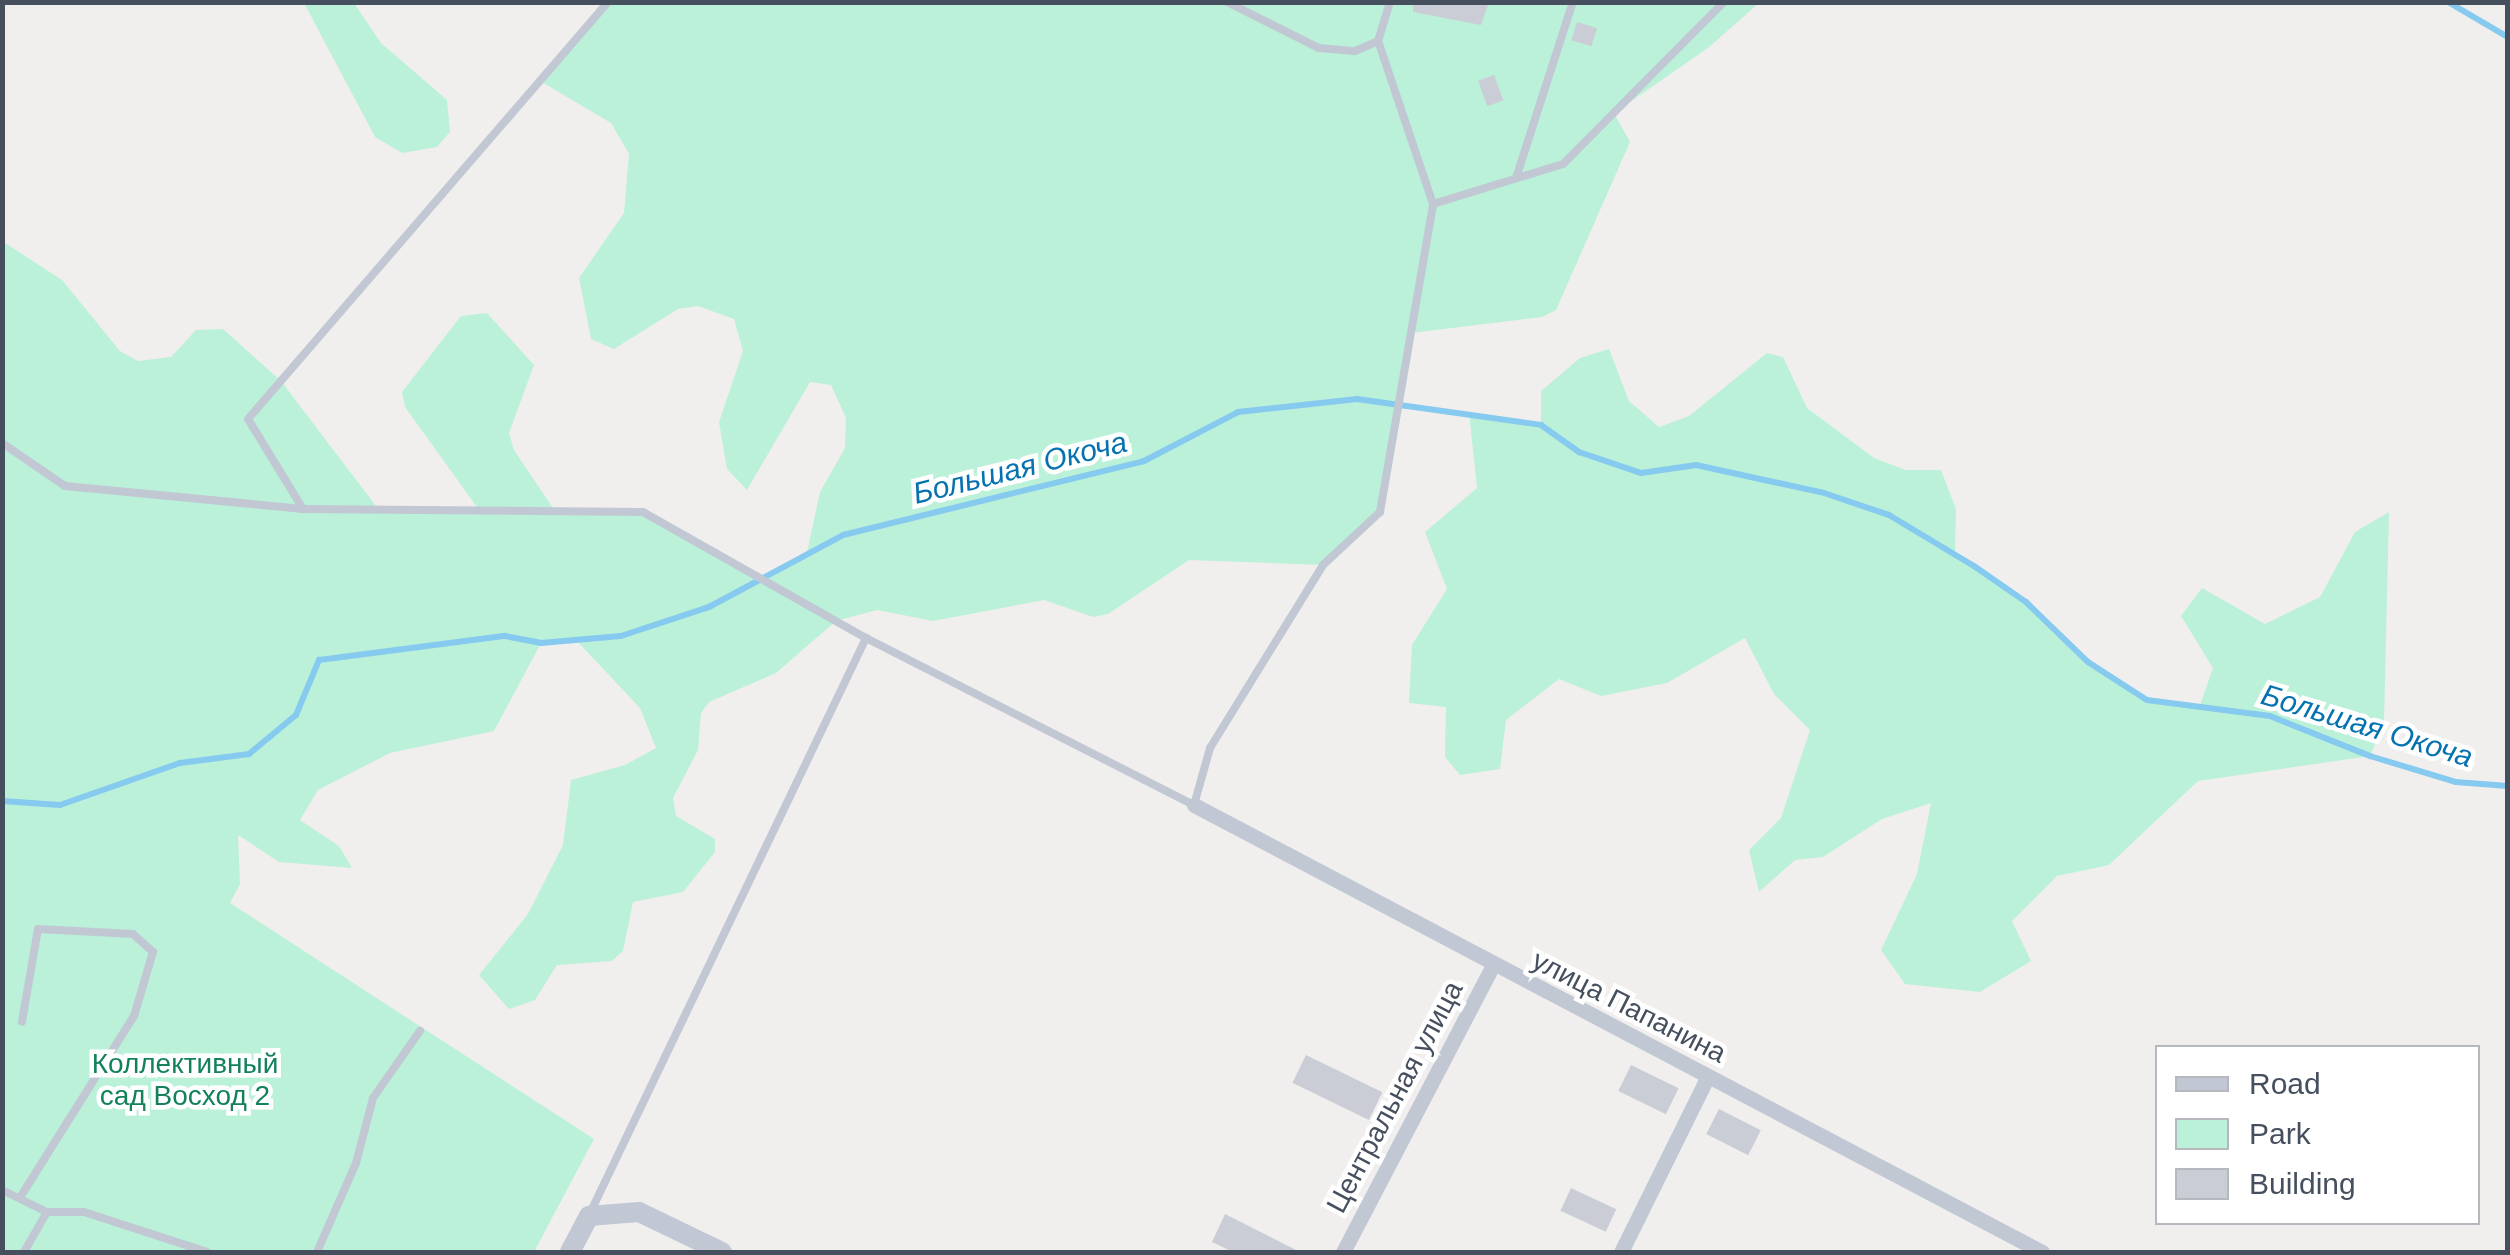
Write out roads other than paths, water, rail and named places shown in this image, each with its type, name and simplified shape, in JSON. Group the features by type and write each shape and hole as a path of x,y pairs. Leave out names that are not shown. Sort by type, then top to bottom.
{"street":[{"name":"улица Папанина","path":"1194,805 2042,1252"},
{"name":"Центральная улица","path":"1342,1252 1493,965"},
{"path":"1621,1252 1708,1076"},
{"path":"570,1252 589,1216 640,1212 722,1252"}],"lane":[{"path":"303,510 248,419 608,2"},
{"path":"1227,2 1319,48 1356,51 1378,41"},
{"path":"2,442 64,486 303,510 643,512 866,638 1194,805 1210,748 1323,564 1380,512 1433,204 1378,41 1390,2"},
{"path":"1516,178 1573,2"},
{"path":"1433,204 1563,164 1724,2"},
{"path":"589,1216 866,638"},
{"path":"21,1196 134,1016 153,952 133,934 38,929 22,1022"},
{"path":"317,1252 356,1163 373,1098 420,1031"},
{"path":"2,1190 47,1212 84,1212 207,1252"},
{"path":"24,1252 47,1212"}],"waterway":[{"name":"Большая Окоча","path":"2448,2 2508,37"},
{"name":"Большая Окоча","path":"2,801 60,805 180,763 249,754 296,715 319,660 505,636 541,643 621,636 709,607 843,535 1144,461 1238,412 1357,399 1541,425 1579,452 1641,473 1696,465 1824,493 1889,515 1974,566 2026,602 2088,662 2147,700 2270,716 2370,756 2456,782 2508,786"}],"park label":[{"name":"Коллективный сад Восход 2","path":"185,1080"}]}
